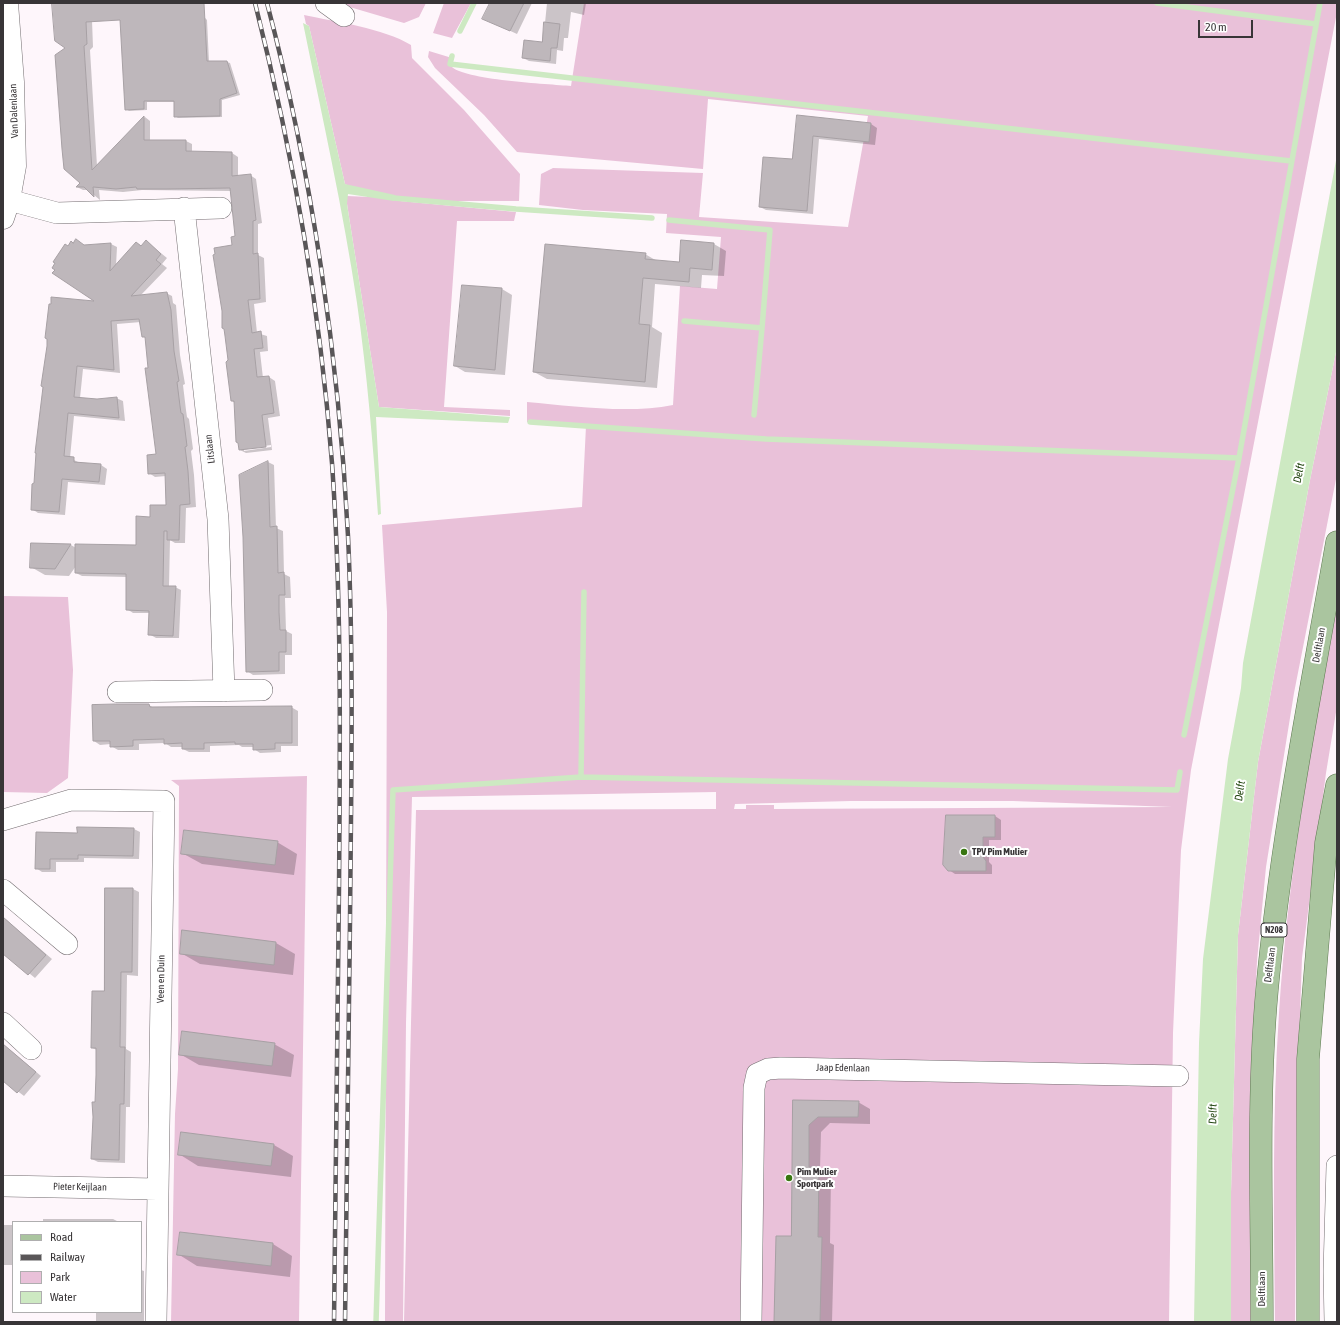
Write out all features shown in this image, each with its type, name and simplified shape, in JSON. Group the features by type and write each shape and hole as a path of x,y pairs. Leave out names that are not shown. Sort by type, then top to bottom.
{"main road":[{"name":"Delftlaan","path":"1262,1322 1262,1060 1267,990 1284,841 1337,542"},
{"path":"1308,1322 1308,1059 1326,843 1337,785"}],"street":[{"name":"Van Dalenlaan","path":"6,209 15,166 13,82 7,3"},
{"path":"326,3 344,16"},
{"name":"Litslaan","path":"184,208 218,519 224,691"},
{"path":"6,209 57,213 222,208"},
{"path":"118,692 262,690"},
{"name":"Veen en Duin","path":"3,820 71,800 164,800 156,1322"},
{"path":"3,890 67,944"},
{"path":"3,1023 31,1049"},
{"name":"Jaap Edenlaan","path":"751,1322 754,1088 758,1074 762,1071 781,1068 913,1069 1178,1076"},
{"path":"1335,1322 1337,1166"},
{"name":"Pieter Keijlaan","path":"3,1186 157,1189"}],"green space":[{"path":"336,3 426,3 419,17 404,23"},
{"path":"444,3 471,3 452,38 433,33"},
{"path":"584,3 1337,3 1337,12 1191,770 1181,850 1173,1033 1169,1322 404,1322 416,810 716,809 716,792 412,797 406,1023 403,1322 385,1322 387,612 382,525 582,507 586,426 527,422 527,402 619,409 656,408 673,405 680,286 717,289 721,237 666,233 667,214 583,210 539,205 541,174 553,168 703,173 699,217 848,227 868,116 708,99 703,169 517,152 484,115 435,68 428,57 429,51 452,58 451,66 458,71 471,75 571,86","holes":["851,801 1013,801 1172,807 774,809 774,805 746,805 746,809 734,809 735,804"]},
{"path":"304,15 373,30 400,39 411,45 412,58 464,110 520,174 519,201 400,201 516,212 514,221 457,221 444,407 510,410 510,416 379,407 347,204 347,196 370,197 345,184 309,26 306,24"},
{"path":"1337,347 1337,474 1294,693 1266,867 1257,961 1253,1044 1251,1322 1231,1322 1231,1192 1238,935 1258,762 1309,485"},
{"path":"3,596 68,597 73,670 68,778 47,793 3,792"},
{"path":"1337,603 1337,706 1326,773 1302,958 1297,1102 1295,1322 1275,1322 1274,1129 1279,1013 1283,961 1288,910 1302,807"},
{"path":"307,776 299,1322 171,1322 175,1114 178,1069 179,786 171,780"}],"water":[{"path":"303,23 309,26 345,184 395,195 394,201 348,194 347,204 379,407 510,417 508,423 376,417 381,514 378,515 364,356 357,303 339,198"},
{"name":"Delft","path":"1337,155 1337,347 1309,485 1258,762 1238,935 1231,1192 1231,1322 1194,1322 1199,1043 1203,959 1228,759 1241,688 1243,663"}],"building":[{"path":"52,3 204,3 207,61 227,61 237,93 220,99 220,116 174,117 174,101 144,101 144,109 125,110 120,20 86,22 87,44 84,46 92,170 144,116 144,140 186,140 186,151 232,152 232,176 251,174 256,220 253,221 253,254 258,253 260,299 248,300 252,333 261,331 263,348 254,349 257,377 269,376 274,413 262,415 266,447 239,450 238,443 236,442 234,401 231,401 226,362 228,360 224,329 222,328 222,311 213,255 215,254 214,248 232,245 231,237 235,236 230,188 137,189 136,187 116,189 93,187 94,197 84,187 76,187 80,183 64,169 55,55 65,48 55,41"},
{"path":"490,3 524,3 510,31 482,19"},
{"path":"544,22 560,24 557,48 551,48 550,61 522,58 524,40 542,42"},
{"path":"797,115 871,123 869,142 813,136 807,211 759,207 763,157 792,159"},
{"path":"76,239 84,245 111,243 110,271 136,242 141,246 146,240 161,254 156,260 161,264 131,296 167,292 171,310 174,351 179,381 177,382 187,446 185,447 190,504 180,505 179,540 167,540 167,531 164,531 163,586 176,586 173,636 148,635 149,611 126,610 126,574 75,573 75,544 136,545 136,516 150,517 150,505 166,505 165,473 148,474 147,455 156,454 145,368 148,368 145,337 142,337 139,319 111,321 114,370 77,366 74,397 97,399 117,397 119,418 68,413 64,456 74,457 74,462 101,464 99,482 62,479 59,512 31,510 35,453 43,387 41,386 47,346 47,339 45,338 51,297 94,301 52,273 55,270 52,268 55,263 53,262 65,244 68,246 71,241 73,243"},
{"path":"681,240 714,243 712,270 690,268 689,282 643,278 639,324 650,325 645,382 533,372 545,244 646,253 645,259 679,262"},
{"path":"462,285 502,288 495,370 454,366"},
{"path":"268,461 270,527 277,526 278,573 284,572 285,595 279,595 279,612 280,630 286,630 286,652 279,652 279,671 246,672 243,537 239,475"},
{"path":"31,543 71,544 55,569 30,568"},
{"path":"149,704 150,707 292,706 292,743 275,743 275,749 253,750 253,744 235,744 235,742 204,743 204,749 182,749 182,743 164,744 164,739 133,740 133,746 110,747 110,741 93,741 92,705"},
{"path":"946,815 995,815 995,837 983,837 983,857 986,861 986,871 948,871 943,865"},
{"path":"77,827 134,828 133,856 78,855 78,859 50,859 50,869 35,869 36,832 77,833"},
{"path":"184,830 278,841 275,865 181,854"},
{"path":"105,888 133,888 132,972 121,972 120,1047 125,1047 124,1104 120,1104 119,1160 91,1159 93,1117 92,1102 95,1102 96,1075 96,1048 91,1048 92,991 104,991"},
{"path":"3,917 46,955 28,975 3,954"},
{"path":"182,930 276,942 274,965 180,954"},
{"path":"182,1031 275,1043 272,1066 179,1055"},
{"path":"3,1044 36,1072 17,1093 3,1081"},
{"path":"793,1100 859,1101 858,1117 818,1117 809,1125 809,1167 819,1167 818,1237 822,1237 820,1322 774,1322 776,1236 791,1236"},
{"path":"181,1132 274,1144 271,1166 178,1155"},
{"path":"180,1232 273,1243 271,1266 177,1255"}],"waterway":[{"path":"460,31 474,3"},
{"path":"1157,3 1316,24"},
{"path":"1184,735 1239,458 1320,3"},
{"path":"452,56 450,64 1291,161"},
{"path":"394,198 516,209 652,218"},
{"path":"669,220 770,230 762,328"},
{"path":"684,321 762,328 754,415"},
{"path":"530,422 766,439 1239,458"},
{"path":"584,592 581,777 1177,790 1180,772"},
{"path":"376,1322 393,790 581,777"}],"railway":[{"path":"255,3 269,59 293,174 303,231 320,347 332,463 339,622 340,729 334,1322"},
{"path":"267,3 297,133 321,267 338,402 348,536 352,729 345,1322"}],"place":[{"name":"TPV Pim Mulier","path":"964,852"},
{"name":"Pim Mulier Sportpark","path":"789,1178"}]}
